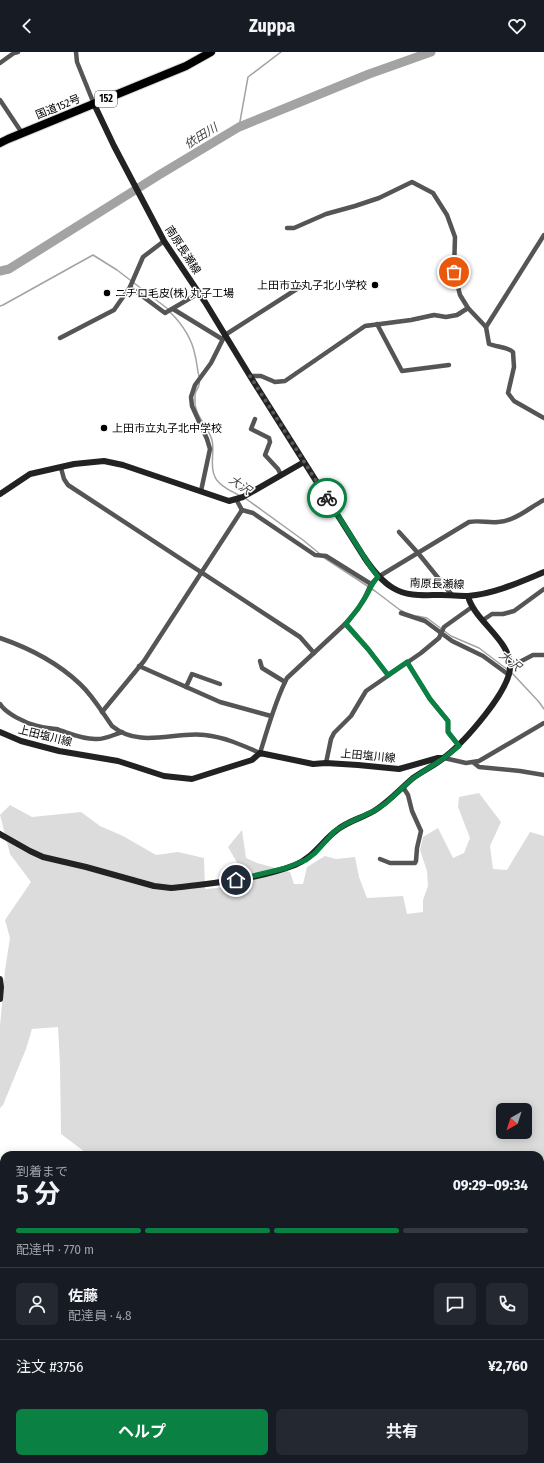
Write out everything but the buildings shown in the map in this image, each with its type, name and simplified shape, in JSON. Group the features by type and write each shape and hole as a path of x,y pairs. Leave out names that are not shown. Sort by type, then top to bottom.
{"highway":[{"name":"国道152号","path":"0,144 22,133 186,66 212,52"}],"main road":[{"name":"南原長瀬線","path":"94,104 157,230 199,293 223,337 250,376 378,577 392,588 417,596 468,596 499,589 544,572"},
{"path":"0,494 30,474 80,463 104,461 123,465 229,501 242,496 304,462"},
{"path":"0,834 43,857 154,886 171,888 236,880 294,865 306,860 315,853 335,831 346,824 374,811 386,803 422,772 459,746 479,723 502,690 509,675 509,658 502,645 472,607 468,596"},
{"name":"上田塩川線","path":"0,732 21,741 59,751 118,761 164,776 192,779 204,777 252,760 260,753 313,764 326,763 380,766 399,769 438,758 444,758"},
{"path":"0,979 0,999"}],"street":[{"path":"0,64 15,52"},
{"path":"76,52 77,62 94,104"},
{"path":"0,100 22,133"},
{"path":"287,228 294,228 326,214 380,198 412,182 433,193 447,215 455,237 454,272 460,295 468,308 486,327 489,344 499,348 508,348 513,352 514,367 508,393 514,400 544,418"},
{"path":"486,327 544,235"},
{"path":"60,338 114,310 130,287 143,257 164,241"},
{"path":"130,287 165,314 199,293"},
{"path":"201,491 210,449 192,406 191,397 195,385 212,363 223,337 300,287"},
{"path":"250,376 261,376 276,382 285,381 365,326 411,320 434,315 446,317 458,315 468,308"},
{"path":"174,309 223,337"},
{"path":"377,324 402,371 449,365"},
{"path":"255,419 251,429 269,438 270,442 265,455 278,468 281,475"},
{"path":"61,468 64,479 68,485 300,637 314,653"},
{"path":"236,499 242,510 253,513 315,555 326,556 371,584"},
{"path":"0,638 38,654 70,675 81,685 112,726 122,732 134,736 155,738 182,735 204,735 226,739 260,753 271,716 287,678 346,624 365,597 371,584 378,577 469,522 478,520 496,522 505,521 525,513 544,500"},
{"path":"102,712 139,666 242,510"},
{"path":"399,532 452,595"},
{"path":"483,620 492,614 503,614 514,611 544,589"},
{"path":"326,763 334,733 351,716 366,691 433,643 439,638 444,627 472,607"},
{"path":"401,613 425,622 452,641 483,656 509,675"},
{"path":"346,624 388,675"},
{"path":"510,667 533,655 544,655"},
{"path":"260,661 262,668 285,682"},
{"path":"407,662 430,699 448,721 448,732 459,746"},
{"path":"139,666 220,702 271,716"},
{"path":"186,686 192,674 220,684"},
{"path":"0,704 2,708 10,714 37,726 57,730 75,736 96,739 108,738 122,732"},
{"path":"444,758 466,763 474,763 544,723"},
{"path":"474,763 479,767 520,770 544,775"},
{"path":"380,859 390,863 415,863 416,861 421,831 412,812 408,795 403,787"}],"shaded area":[{"path":"479,793 501,822 490,846 493,869 507,870 530,832 544,836 544,1151 84,1151 61,1134 58,1027 32,1029 26,1049 3,1105 0,1108 0,1026 5,970 10,938 5,920 31,882 10,854 0,815 10,805 32,817 81,812 100,826 123,836 156,855 178,852 204,858 205,889 239,886 239,866 228,847 242,830 246,858 257,863 290,872 294,884 303,884 307,867 325,856 336,859 355,857 359,877 367,898 403,896 407,914 423,912 423,900 428,886 427,871 420,850 423,837 438,828 453,858 464,853 470,838 458,807 459,797"}],"waterway":[{"path":"239,127 248,77 281,52"},
{"name":"依田川","path":"0,271 9,269 239,127 369,74 431,52"},
{"name":"大沢","path":"0,306 93,255 117,270 168,309"},
{"name":"大沢","path":"170,312 189,337 194,349 199,376"},
{"name":"大沢","path":"199,380 199,386 195,394 195,404 196,409 212,440 213,473 219,483 240,496"},
{"name":"大沢","path":"245,498 320,554"},
{"name":"大沢","path":"323,557 404,612"},
{"name":"大沢","path":"417,616 427,618 451,636 479,648 508,670"},
{"name":"大沢","path":"511,672 544,709"}],"way so far":[{"path":"327,498 250,376 261,376 276,382 285,381 365,326 411,320 434,315 446,317 458,315 468,308 460,295 454,272"}],"place":[{"name":"上田市立丸子北小学校","path":"375,285"},
{"name":"ニチロ毛皮(株) 丸子工場","path":"107,293"},
{"name":"上田市立丸子北中学校","path":"104,428"}],"route":[{"path":"236,880 286,868 306,860 315,853 335,831 346,824 374,811 386,803 412,779 444,758 459,746 448,732 448,721 430,699 407,662 388,675 346,624 365,597 371,584 378,577 327,498"}]}
